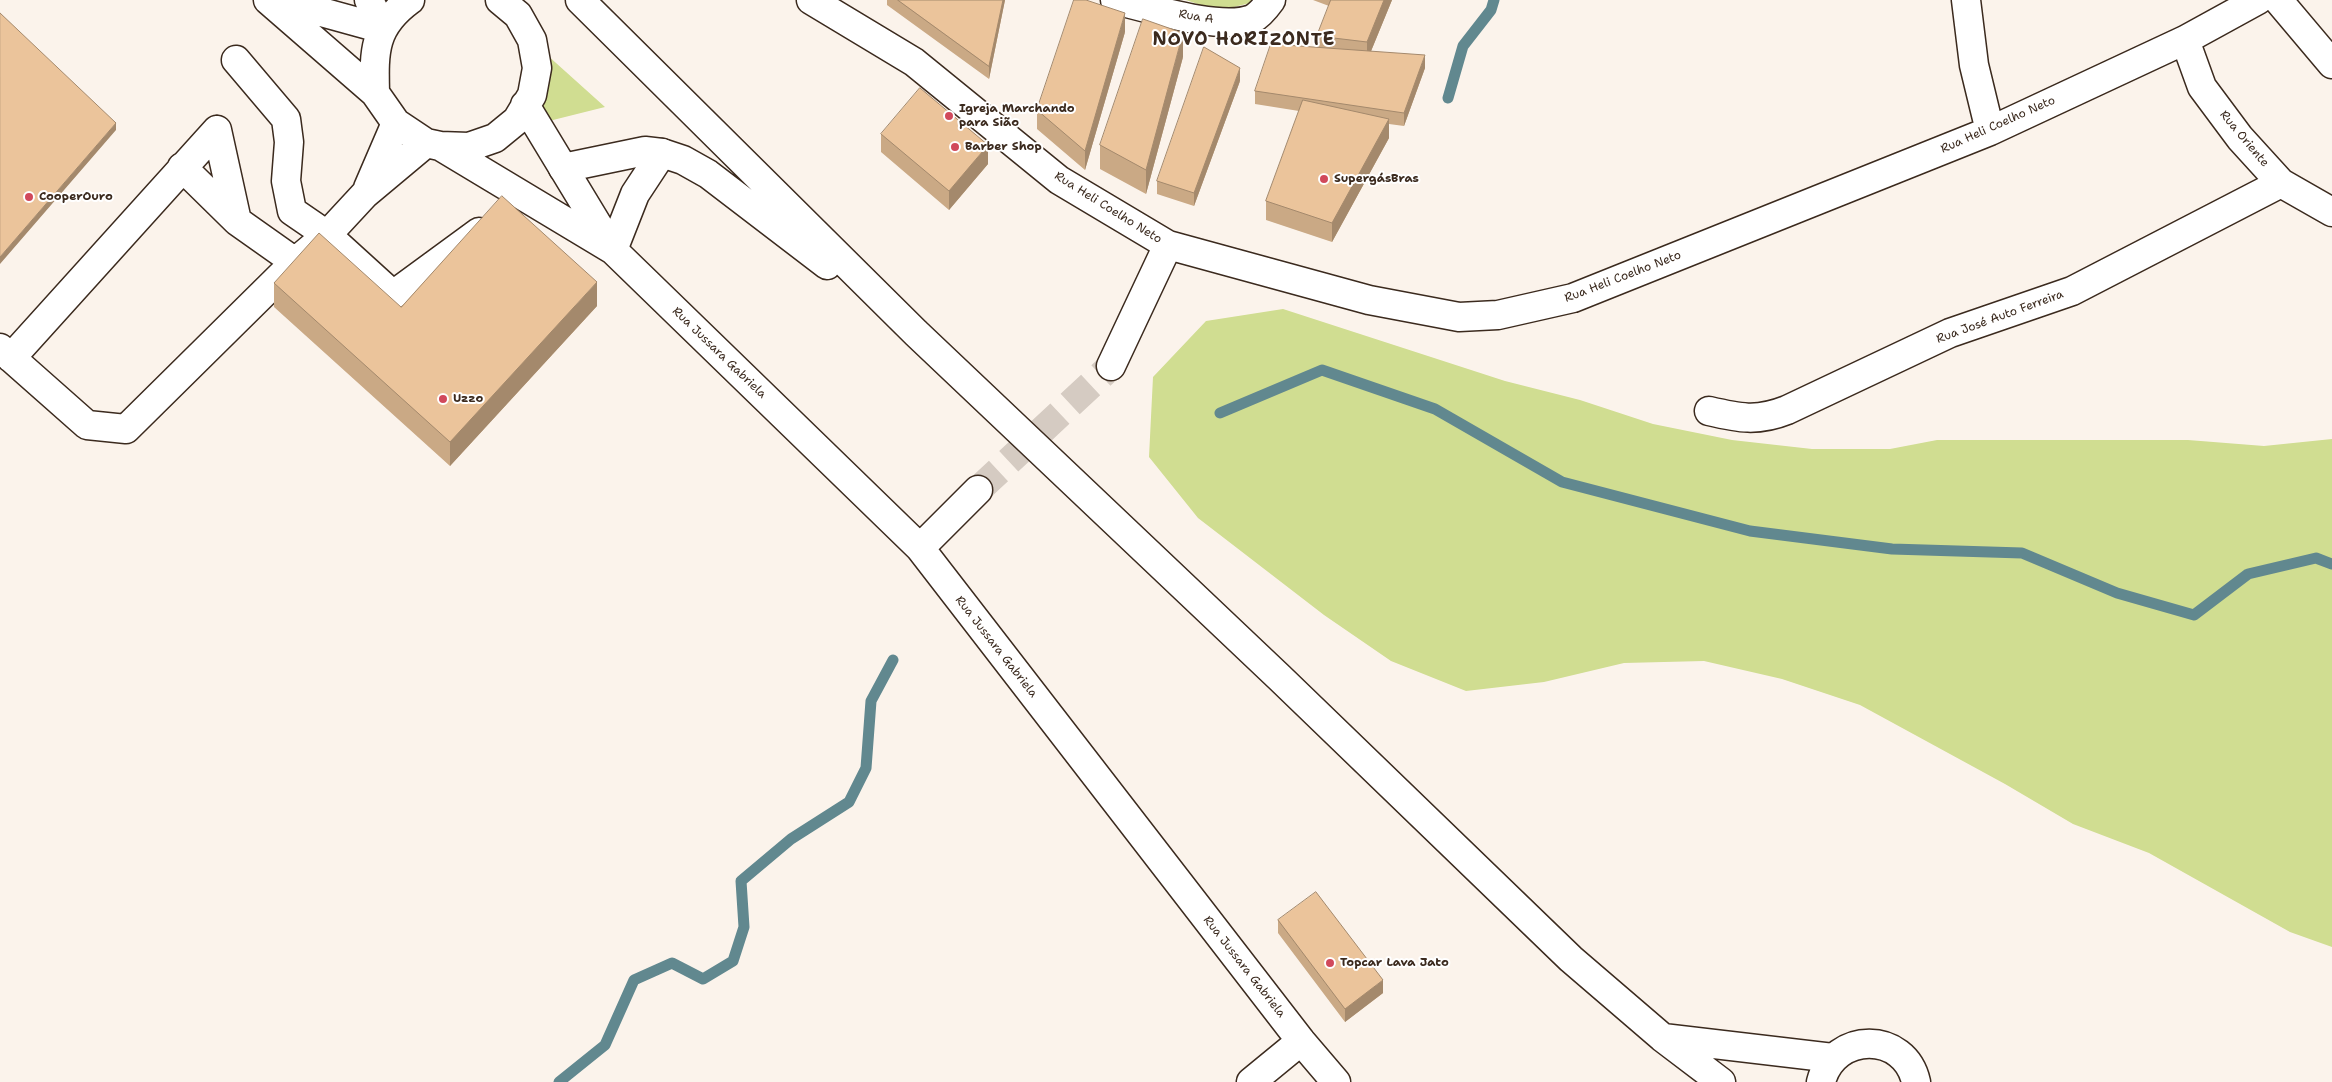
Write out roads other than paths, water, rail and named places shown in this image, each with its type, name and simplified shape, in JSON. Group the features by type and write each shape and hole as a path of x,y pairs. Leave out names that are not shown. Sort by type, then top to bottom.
{"street":[{"path":"268,0 375,93 396,123 365,194"},
{"path":"278,0 383,29"},
{"path":"369,0 383,29"},
{"path":"375,93 374,53 383,29 398,9 410,0"},
{"path":"237,221 217,130 5,353 87,425 126,429 295,262 327,235 365,194 433,145 469,147 495,138 517,120 532,95 537,68 532,40 518,15 500,0"},
{"path":"580,0 916,333 1280,678 1571,959 1663,1038 1721,1082"},
{"name":"Rua Heli Coelho Neto","path":"811,0 914,62 1059,180 1168,245 1369,300 1459,317 1498,316 1573,298 1990,131 2186,40 2258,0"},
{"name":"Rua A","path":"1115,0 1195,18 1239,22 1254,18 1261,13 1271,0"},
{"path":"1966,0 1974,65 1990,131"},
{"path":"2278,0 2332,64"},
{"name":"Rua Oriente","path":"2186,40 2202,87 2240,138 2282,183 2332,212"},
{"path":"236,60 286,119 289,142 286,181 292,211 327,235 394,295 526,197"},
{"name":"Rua Jussara Gabriela","path":"526,105 613,250"},
{"name":"Rua Jussara Gabriela","path":"396,123 526,197 613,250 920,548 1301,1041 1336,1082"},
{"path":"563,168 645,151 662,153 683,160 708,174 916,333"},
{"path":"613,250 636,194 662,153"},
{"path":"182,167 237,221 295,262"},
{"name":"Rua José Auto Ferreira","path":"1708,411 1740,418 1756,419 1770,417 1950,333 2072,291 2282,183"},
{"path":"1111,366 1168,245"},
{"path":"920,548 978,490"},
{"path":"1663,1038 1827,1070 1845,1049 1860,1044 1876,1044 1892,1049 1905,1059 1914,1073 1916,1082"},
{"path":"1251,1082 1301,1041"}],"waterway":[{"path":"1448,98 1463,46 1491,10 1494,0"},
{"path":"1220,413 1322,370 1435,409 1562,482 1750,531 1892,549 2022,553 2117,593 2194,615 2248,574 2316,558 2332,564"},
{"path":"559,1082 605,1045 634,980 672,963 703,979 733,961 744,927 741,881 791,839 849,802 866,768 871,701 893,660"}],"tunnel":[{"path":"978,490 1111,366"}],"place":[{"name":"Igreja Marchando para Sião","path":"949,116"},
{"name":"Barber Shop","path":"955,147"},
{"name":"SupergásBras","path":"1324,179"},
{"name":"CooperOuro","path":"29,197"},
{"name":"Uzzo","path":"443,399"},
{"name":"Topcar Lava Jato","path":"1330,963"}],"district":[{"name":"NOVO HORIZONTE","path":"1244,40"}]}
